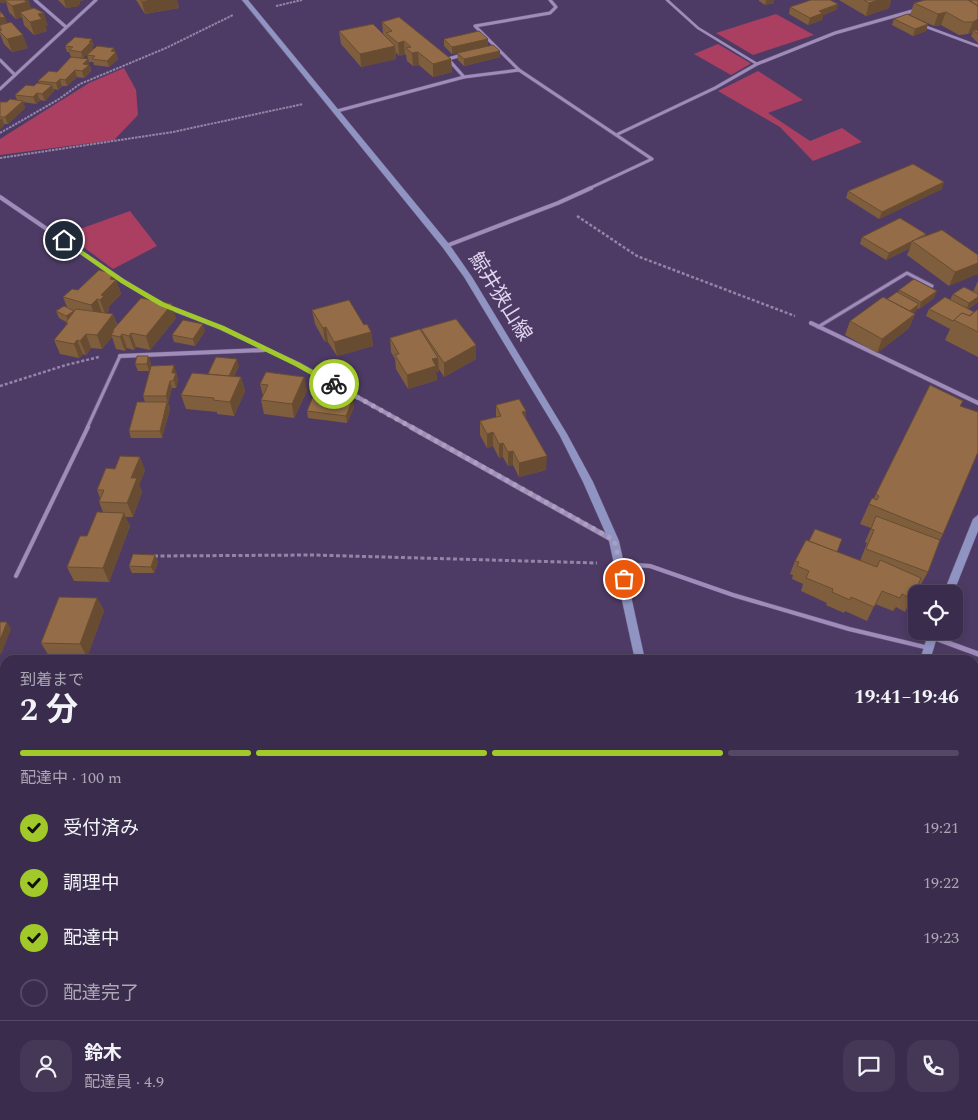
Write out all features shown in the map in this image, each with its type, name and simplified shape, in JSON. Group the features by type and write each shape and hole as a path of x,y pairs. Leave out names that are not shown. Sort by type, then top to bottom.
{"main road":[{"name":"鯨井狭山線","path":"244,0 446,246 468,277 564,436 614,540 639,655"},
{"path":"952,585 978,518"},
{"path":"927,655 932,640"}],"street":[{"path":"35,0 66,27"},
{"path":"0,89 96,0"},
{"path":"446,246 558,203 652,159 618,134 518,70 474,26 550,13 556,7 550,0"},
{"path":"618,134 715,88 758,64 835,33 917,10"},
{"path":"486,50 496,47"},
{"path":"464,77 448,59 467,54"},
{"path":"0,60 15,75"},
{"path":"337,111 464,77 518,70"},
{"path":"0,197 123,281 162,305 221,328 298,364 614,540"},
{"path":"811,323 978,403"},
{"path":"120,356 268,350"},
{"path":"935,640 978,654"}],"lane":[{"path":"667,0 681,16 699,29 758,64"},
{"path":"899,15 907,19"},
{"path":"916,22 978,46"},
{"path":"818,326 907,273 932,286"},
{"path":"16,576 75,456 120,356"},
{"path":"620,564 650,566 733,595 848,629 908,636"}],"path":[{"path":"0,133 88,80 166,48 228,16 253,10"},
{"path":"0,158 173,132 326,99"},
{"path":"558,203 637,256 811,323"},
{"path":"0,386 97,357 120,356"},
{"path":"148,556 314,555 620,564"}],"shaded area":[{"path":"776,14 814,35 753,55 716,33"},
{"path":"718,44 750,64 731,75 694,54"},
{"path":"124,68 136,90 138,115 114,140 0,155 0,139 89,83"},
{"path":"758,71 803,100 768,113 810,141 842,128 862,142 813,161 780,127 718,91"},
{"path":"130,211 157,246 113,269 66,234"}],"building":[{"path":"5,0 24,0 27,2 12,6"},
{"path":"811,0 830,0 838,4 819,11 823,13 810,18 790,7"},
{"path":"864,0 879,0 869,3"},
{"path":"925,0 968,0 978,6 978,19 973,22 964,22 946,12 938,14 914,3"},
{"path":"969,0 978,0 978,6"},
{"path":"34,8 44,13 38,14 42,19 30,22 20,12"},
{"path":"0,11 5,17 0,18"},
{"path":"907,14 928,24 915,29 894,19"},
{"path":"399,17 451,59 433,64 418,52 412,53 406,48 411,47 404,41 398,43 386,33 392,31 382,22"},
{"path":"11,22 23,35 7,39 0,32 2,30 0,25"},
{"path":"373,24 395,46 360,54 339,31"},
{"path":"479,31 488,39 452,47 444,39"},
{"path":"75,37 92,39 81,52 69,50 73,47 65,46"},
{"path":"493,45 500,51 464,59 457,53"},
{"path":"97,46 114,48 111,51 116,52 107,61 92,59 95,56 87,55"},
{"path":"71,57 88,59 83,64 89,65 82,71 75,70 65,80 60,79 56,83 38,81 49,71 57,72"},
{"path":"37,83 52,85 42,94 37,93 33,97 15,95 26,85 34,86"},
{"path":"10,99 23,101 5,117 0,117 0,102 7,102"},
{"path":"913,164 944,182 882,212 848,191"},
{"path":"900,218 926,234 889,253 862,237"},
{"path":"942,230 978,255 978,263 955,272 912,241"},
{"path":"99,270 114,274 110,279 116,280 101,295 104,296 100,300 97,299 91,305 63,297 72,289 78,290"},
{"path":"914,279 937,291 921,302 899,290"},
{"path":"964,287 978,294 978,297 969,303 953,294"},
{"path":"897,292 919,304 910,311 887,299"},
{"path":"883,297 915,314 882,339 850,321"},
{"path":"945,297 974,312 969,316 962,313 953,321 929,309"},
{"path":"141,298 172,304 146,336 131,333 129,336 122,334 120,337 111,335 114,331 112,331"},
{"path":"349,300 364,325 367,324 371,332 334,342 326,327 323,328 312,310"},
{"path":"64,306 74,311 66,316 56,311"},
{"path":"76,309 113,314 97,335 86,334 80,341 77,340 74,344 54,340 68,323 66,322"},
{"path":"978,309 978,332 954,320 962,313 970,316"},
{"path":"456,319 476,345 444,363 421,329"},
{"path":"183,320 203,324 193,339 172,335"},
{"path":"420,329 438,358 432,359 436,366 407,375 395,355 399,354 390,338"},
{"path":"137,356 148,356 147,364 135,364"},
{"path":"216,357 237,359 229,376 208,374"},
{"path":"174,365 172,373 176,373 173,381 170,381 166,396 143,396 151,366"},
{"path":"266,372 304,377 292,404 261,400 268,385 260,384"},
{"path":"192,373 241,377 230,402 213,400 214,398 181,395"},
{"path":"930,385 963,401 960,406 978,412 978,452 943,534 869,504 872,498 877,500 879,496 876,494"},
{"path":"317,387 336,389 333,397 353,399 346,416 307,411"},
{"path":"519,399 526,411 522,412 547,456 519,463 513,451 508,452 503,443 499,444 493,432 487,434 480,421 501,416 496,405"},
{"path":"137,402 167,402 160,431 129,431"},
{"path":"120,456 140,457 131,478 137,478 127,503 99,502 104,490 97,490 106,468 115,469"},
{"path":"97,512 124,513 103,568 67,567 80,536 87,536"},
{"path":"876,516 940,540 928,572 866,549 874,530 871,529"},
{"path":"815,529 842,539 837,552 809,541"},
{"path":"806,540 877,567 880,560 921,578 918,585 908,585 908,597 902,594 900,598 882,591 874,607 851,597 850,600 832,592 833,589 806,578 809,571 797,566 799,562 795,561"},
{"path":"133,554 155,555 151,567 129,566"},
{"path":"59,597 97,598 80,644 41,643"},
{"path":"0,622 7,622 0,640"}],"way so far":[{"path":"334,384 614,540 624,579"}],"route":[{"path":"64,240 123,281 162,305 221,328 298,364 334,384"}]}
